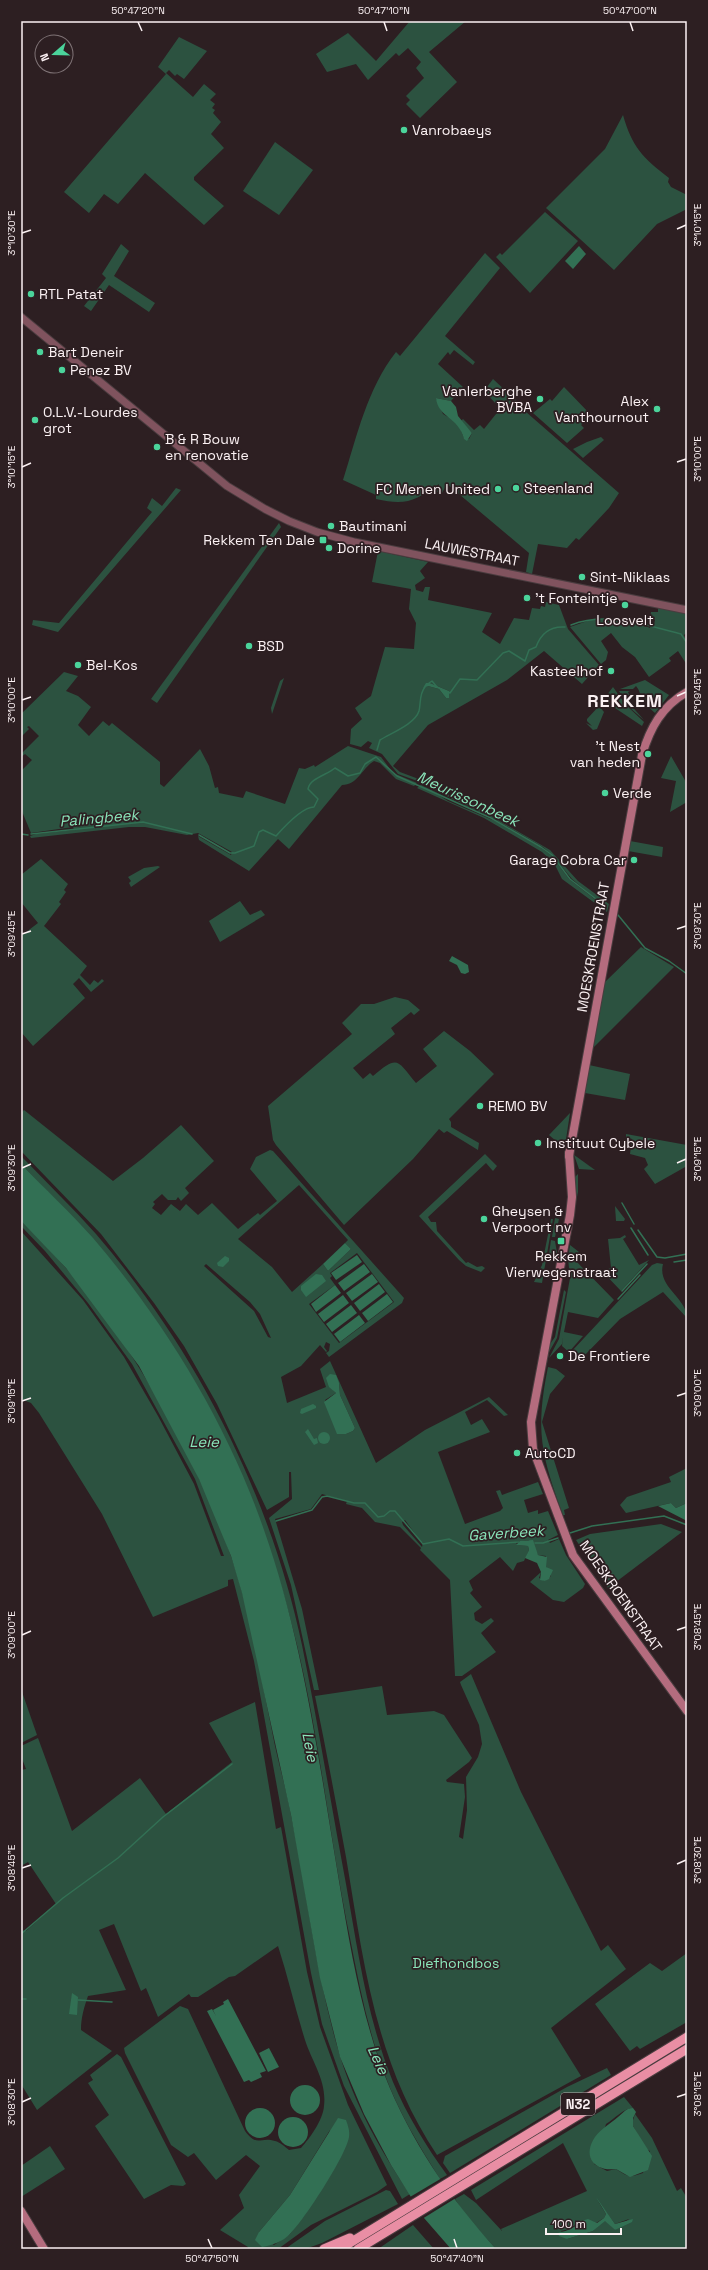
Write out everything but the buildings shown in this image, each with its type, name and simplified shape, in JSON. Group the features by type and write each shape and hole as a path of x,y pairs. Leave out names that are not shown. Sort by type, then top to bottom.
{"highway":[{"name":"N32","path":"340,2249 390,2217 687,2037"},
{"name":"N32","path":"358,2249 687,2049"},
{"path":"367,2249 394,2228"},
{"path":"324,2249 371,2229"}],"main road":[{"name":"MOESKROENSTRAAT","path":"687,692 674,700 659,716 648,734 642,755 569,1153 568,1172 570,1215 536,1402 536,1437 540,1466 573,1555 687,1711"},
{"path":"21,2211 44,2249"}],"street":[{"name":"LAUWESTRAAT","path":"21,317 227,486 265,510 317,532 354,542 687,610"}],"green space":[{"path":"410,21 466,21 429,52 457,82 420,118 406,104 410,100 406,96 424,78 416,68 421,62 408,48 399,56 396,53 368,80 356,64 327,72 316,54 348,33 376,61"},
{"path":"179,37 207,51 184,79 177,74 175,76 169,70 166,73 193,97 204,84 216,94 210,100 215,104 212,108 215,110 213,113 221,122 211,134 224,148 194,177 194,180 224,206 204,225 145,173 118,204 104,194 89,213 64,192 166,74 158,67"},
{"path":"623,115 630,136 645,158 669,178 668,182 671,187 687,195 687,209 657,224 614,270 546,208 605,149"},
{"path":"275,142 313,170 279,215 243,191"},
{"path":"545,212 578,241 530,293 496,257 500,253 502,255"},
{"path":"121,244 129,251 114,276 155,303 149,312 109,285 91,311 84,306 106,278 102,274"},
{"path":"485,253 500,268 445,336 475,362 473,365 454,350 450,355 448,352 438,364 463,387 451,401 436,398 443,414 458,423 464,438 469,439 472,433 461,421 463,419 474,430 480,425 484,429 500,409 518,405 619,493 609,508 579,540 576,538 567,548 538,544 532,574 526,572 529,553 447,484 442,493 437,492 439,484 416,498 403,502 395,502 376,499 376,495 343,480 358,430 370,397 386,366 396,352 400,356"},
{"path":"493,379 519,403 497,405 484,391"},
{"path":"564,387 591,415 581,425 584,428 567,443 533,413 550,399 552,401"},
{"path":"601,437 604,440 583,458 573,449 587,442"},
{"path":"176,488 181,490 58,632 32,625 33,620 59,623 152,512 147,508 152,498 162,506"},
{"path":"279,523 281,527 157,703 151,699"},
{"path":"378,551 428,562 420,571 425,578 415,585 416,590 423,592 425,587 430,587 428,600 492,613 482,632 500,644 514,618 529,620 532,608 540,609 541,606 545,607 546,602 559,605 568,629 599,665 582,684 544,651 507,680 428,725 393,766 400,772 424,781 423,783 398,774 382,754 369,748 372,743 368,741 361,747 350,744 351,729 362,719 355,708 371,696 385,647 414,649 416,623 409,609 411,589 372,582","holes":["430,683 449,691 446,698 439,689 428,686"]},
{"path":"658,607 687,613 687,632 684,635 687,644 687,665 678,651 669,658 671,661 649,677 635,657 622,647 611,633 601,641 608,652 606,660 601,664 570,627 593,619 636,622 650,628 651,624 654,625 655,620 650,619 651,612 658,612"},
{"path":"64,672 78,676 66,691 78,696 91,707 78,725 89,736 103,721 109,726 112,723 160,762 160,784 164,787 200,749 209,766 215,788 218,787 219,793 243,798 246,791 285,804 299,768 305,769 314,765 315,767 348,746 381,757 393,773 417,783 414,786 396,779 380,763 374,761 352,782 342,785 289,849 278,839 249,871 199,840 198,836 231,855 232,852 198,833 187,835 145,827 129,827 31,838 30,836 36,834 74,830 73,827 31,833 21,809 21,771 32,760 25,754 21,757 21,754 39,736 29,726 27,727 29,729 21,737 21,714"},
{"path":"284,678 272,714 271,708 280,681"},
{"path":"645,680 669,695 655,713 646,705 648,703 646,700 644,702 636,686 633,689 620,689"},
{"path":"613,687 626,705 644,722 642,726 603,700"},
{"path":"619,691 630,691 628,692 631,700 628,702 644,720 630,708"},
{"path":"599,706 604,712 597,729 593,730 586,723 592,726 587,719"},
{"path":"671,756 686,782 687,802 670,812 676,781 661,778"},
{"path":"427,782 456,799 487,811 486,813 550,850 578,881 609,904 607,912 562,879 554,863 542,852 484,818 417,788 421,785 447,798 432,791 448,801 495,821 540,847 551,855 569,879 606,908 572,879 552,855 543,847 491,817 458,803 484,812 452,799 426,784"},
{"path":"630,841 663,847 662,857 628,851"},
{"path":"41,859 68,884 64,890 66,892 59,902 61,904 44,926 87,966 80,975 90,985 94,980 98,983 102,979 104,981 91,992 79,978 73,984 85,998 33,1046 21,1032 21,936 38,923 21,902 21,875"},
{"path":"160,867 131,887 129,883 131,881 128,877 144,868"},
{"path":"240,901 250,915 261,910 265,915 220,942 209,921"},
{"path":"641,947 674,967 591,1050 605,982"},
{"path":"395,997 408,1000 420,1010 414,1015 411,1012 391,1028 395,1034 353,1068 363,1079 370,1073 373,1076 388,1065 397,1063 401,1065 416,1083 437,1066 423,1049 444,1031 470,1051 494,1074 449,1119 451,1122 451,1127 479,1143 478,1150 447,1131 444,1133 439,1129 413,1159 344,1225 276,1145 273,1140 268,1106 352,1034 342,1023 361,1004 374,1004"},
{"path":"589,1065 630,1074 625,1100 585,1093"},
{"path":"24,1110 113,1181 143,1158 181,1125 214,1161 185,1188 189,1193 181,1201 178,1197 176,1200 168,1200 162,1194 153,1202 155,1204 152,1208 161,1215 171,1204 180,1211 186,1204 198,1215 212,1203 238,1229 258,1213 260,1215 277,1201 250,1169 256,1157 270,1150 273,1151 404,1298 402,1303 329,1357 326,1353 329,1351 330,1344 326,1342 324,1347 327,1351 326,1352 320,1345 301,1366 281,1377 287,1403 326,1387 320,1369 330,1361 376,1463 425,1430 489,1397 508,1415 504,1416 487,1400 465,1412 471,1425 482,1419 490,1432 438,1452 465,1524 500,1511 503,1508 496,1491 500,1490 502,1495 538,1482 543,1494 524,1500 528,1513 538,1510 538,1514 548,1511 558,1535 548,1540 550,1543 559,1539 566,1555 585,1584 583,1588 564,1602 553,1600 530,1582 541,1572 539,1578 545,1581 551,1576 545,1565 546,1556 538,1555 529,1540 516,1542 517,1545 528,1546 529,1550 524,1561 517,1563 513,1571 500,1557 469,1581 473,1590 470,1593 482,1607 474,1613 475,1620 482,1624 491,1618 494,1621 481,1633 496,1652 462,1676 455,1676 450,1580 420,1550 421,1548 400,1527 375,1522 362,1508 346,1504 347,1501 322,1494 311,1509 275,1519 302,1609 319,1690 314,1690 291,1585 269,1518 292,1499 291,1472 289,1472 289,1497 267,1510 217,1404 184,1346 154,1303 101,1234 21,1151 21,1113","holes":["299,1185 348,1240 345,1243 351,1249 328,1271 323,1264 292,1292 272,1267 238,1239","357,1253 394,1302 339,1343 309,1304 335,1285 330,1278 332,1276 330,1273","206,1264 250,1302 260,1314 271,1338 268,1337 254,1311 204,1266","339,1383 340,1395 355,1428 353,1431 346,1434 325,1400 336,1393 333,1390","405,1520 421,1542 423,1542 422,1547 402,1522"]},
{"path":"570,1113 565,1146 563,1147 549,1135"},
{"path":"626,1134 687,1145 687,1166 655,1184 644,1169 648,1165 645,1158 630,1154 632,1139 626,1137"},
{"path":"485,1154 497,1166 493,1171 486,1163 428,1217 431,1222 436,1222 437,1231 466,1263 468,1262 477,1267 482,1266 485,1268 481,1272 466,1266 459,1260 419,1216"},
{"path":"574,1155 577,1157 595,1170 579,1169"},
{"path":"21,1156 96,1234 132,1279 166,1326 197,1375 224,1426 249,1479 270,1533 288,1589 302,1645 359,1959 376,2033 393,2082 404,2106 424,2142 447,2175 440,2179 396,2102 379,2058 364,2007 343,1901 312,1718 297,1645 284,1594 268,1545 250,1498 230,1451 208,1406 154,1318 123,1276 99,1247 21,1164"},
{"path":"578,1174 578,1192 568,1240 573,1179"},
{"path":"615,1206 625,1219 624,1221 616,1221"},
{"path":"555,1218 559,1219 555,1237 552,1237"},
{"path":"551,1219 553,1219 542,1283 534,1282 542,1265"},
{"path":"21,1221 60,1261 91,1298 139,1368 162,1406 182,1444 218,1522 232,1559 245,1601 274,1742 289,1804 318,1966 340,2056 353,2092 370,2128 389,2162 410,2194 402,2199 344,2086 322,2024 311,1973 254,1661 233,1579 228,1580 228,1586 153,1617 102,1514 39,1413 31,1403 21,1399 21,1231 83,1300 124,1357 158,1416 194,1484 221,1556 224,1556 195,1479 132,1364 88,1303 45,1251 21,1226"},
{"path":"625,1235 626,1237 623,1239 639,1265 649,1260 621,1291 602,1271 611,1268 608,1239 620,1238"},
{"path":"551,1240 555,1241 557,1253 555,1262 548,1261"},
{"path":"570,1245 579,1252 573,1258 614,1300 598,1318 568,1312 564,1332 583,1336 569,1352 562,1346 563,1337 562,1344 549,1358 559,1339 570,1278 568,1258"},
{"path":"657,1263 663,1264 662,1272 664,1279 682,1304 686,1311 687,1318 663,1292 620,1319 581,1359 572,1351 652,1265"},
{"path":"564,1290 566,1292 557,1338 549,1352 547,1363 548,1347 555,1337"},
{"path":"548,1367 556,1369 565,1376 550,1394 542,1422 569,1508 564,1510 565,1515 563,1515 550,1475 542,1442 541,1426 542,1408"},
{"path":"687,1468 687,1503 676,1508 671,1503 626,1513 620,1505 627,1497 671,1482 669,1477"},
{"path":"661,1524 682,1532 608,1588 576,1540 590,1534"},
{"name":"Diefhondbos","path":"471,1674 521,1792 601,1951 608,1945 626,1969 551,2028 581,2076 437,2155 416,2120 399,2084 375,2011 366,1974 346,1857 315,1696 382,1686 387,1715 434,1711 444,1715 472,1758 446,1780 447,1782 464,1784 465,1797 459,1837 463,1839 467,1810 466,1777 478,1757 482,1744 479,1725 460,1682"},
{"path":"21,1689 37,1735 21,1743"},
{"path":"255,1702 276,1829 281,1827 307,1972 320,2027 348,2105 387,2185 377,2192 311,2225 278,2249 248,2249 248,2247 220,2230 244,2208 239,2195 260,2166 246,2155 216,2180 194,2153 188,2157 171,2145 125,2053 124,2048 180,2006 188,2009 245,2131 249,2136 256,2140 270,2140 277,2142 289,2150 301,2148 319,2123 324,2106 323,2088 305,2040 278,1946 235,1976 229,1977 198,1997 191,1997 189,1994 158,2017 146,1988 141,1991 114,1924 99,1930 126,1990 88,1996 82,2017 81,2030 112,2051 37,2110 21,2084 21,1930 26,1931 56,1904 28,1862 21,1866 21,1770 26,1769 21,1756 21,1746 38,1738 72,1831 140,1778 166,1814 232,1762 209,1723","holes":["330,2130 315,2199 290,2234 274,2245 259,2232 290,2195"]},
{"path":"687,1953 687,2022 640,2049 637,2046 630,2051 595,2004 650,1963 662,1971"},
{"path":"117,2054 121,2057 186,2184 183,2186 171,2185 144,2199 95,2126 109,2115 88,2083 93,2080 90,2075"},
{"path":"607,2068 611,2075 450,2173 443,2163 445,2156 567,2087"},
{"path":"624,2097 633,2108 623,2112 606,2124 594,2164 607,2171 616,2169 629,2176 635,2176 643,2173 650,2151 646,2149 633,2126 632,2123 635,2114 652,2138 677,2191 681,2188 687,2198 687,2249 496,2249 466,2216 455,2199 464,2194 476,2203 502,2231 501,2229 587,2191 563,2143 476,2200 471,2190","holes":["598,2201 615,2224 629,2219 615,2230 605,2220 593,2231 567,2239 561,2231 571,2228 582,2221 596,2223 604,2218 606,2214"]},
{"path":"50,2146 65,2169 21,2197 21,2166"},
{"path":"386,2190 390,2191 398,2204 322,2243 305,2249 285,2249 325,2221"},
{"path":"413,2225 434,2249 378,2249"}],"water":[{"path":"579,246 586,254 573,269 565,261"},
{"path":"436,398 451,401 456,407 458,416 472,433 467,441 464,439 461,431 453,421 440,410"},
{"path":"426,683 430,683 449,691 449,698 446,698 439,689 428,686 423,688"},
{"path":"452,956 468,965 469,972 465,974 461,973 457,965 449,961"},
{"name":"Leie","path":"21,1164 93,1238 120,1270 145,1304 192,1376 232,1452 264,1530 290,1616 309,1704 352,1955 369,2029 385,2076 406,2123 447,2189 496,2249 451,2249 424,2218 391,2165 364,2114 340,2057 320,1978 291,1815 242,1593 231,1556 199,1479 139,1366 66,1268 21,1221"},
{"path":"345,1243 351,1249 328,1271 323,1264"},
{"path":"357,1255 362,1262 336,1280 331,1273"},
{"path":"225,1256 229,1258 229,1261 223,1267 218,1266 217,1263"},
{"path":"364,1264 370,1272 344,1291 338,1283"},
{"path":"316,1274 322,1275 326,1281 306,1297 301,1290 301,1286"},
{"path":"372,1274 378,1282 352,1301 346,1293"},
{"path":"379,1284 385,1292 360,1311 354,1303"},
{"path":"335,1285 341,1293 316,1312 311,1304"},
{"path":"387,1294 393,1302 368,1321 362,1313"},
{"path":"343,1295 349,1303 324,1322 318,1314"},
{"path":"351,1305 357,1313 332,1332 326,1324"},
{"path":"359,1315 365,1323 340,1342 334,1334"},
{"path":"330,1374 336,1375 339,1383 340,1395 355,1428 353,1431 346,1434 337,1434 324,1402 336,1393 329,1387 326,1378"},
{"path":"313,1404 316,1408 302,1414 300,1413 301,1409"},
{"path":"308,1429 314,1439 317,1438 318,1443 314,1445 305,1432"},
{"path":"322,1432 326,1432 330,1438 326,1444 322,1444 318,1440 318,1436"},
{"path":"671,1503 676,1508 687,1503 687,1521 658,1506"},
{"path":"533,1540 538,1555 547,1557 546,1567 553,1570 549,1579 545,1581 540,1580 541,1572 537,1563 525,1558 529,1550 528,1546 516,1545 520,1541"},
{"path":"72,1993 78,1997 77,2015 69,2014"},
{"path":"228,1999 266,2071 260,2073 262,2077 251,2082 249,2080 244,2082 207,2011 212,2009 216,2016 213,2010 224,2004 223,2002"},
{"path":"269,2048 279,2067 268,2072 259,2053"},
{"path":"305,2085 316,2089 320,2100 316,2111 305,2115 294,2111 290,2100 294,2089"},
{"path":"260,2108 271,2112 275,2123 271,2134 260,2138 249,2134 245,2123 249,2112"},
{"path":"633,2108 636,2112 633,2118 633,2126 652,2156 648,2170 630,2177 616,2169 602,2168 596,2165 590,2156 590,2150 591,2144 600,2131 625,2111"},
{"path":"293,2117 304,2121 308,2132 304,2143 293,2147 282,2143 278,2132 282,2121"},
{"path":"338,2118 346,2120 349,2128 349,2137 333,2172 314,2202 290,2234 277,2243 262,2247 255,2240 259,2232 290,2195"},
{"path":"596,2197 615,2224 633,2219 632,2222 615,2230 605,2221 593,2231 567,2239 559,2236 558,2233 570,2229 585,2220 588,2219 597,2223 604,2218 606,2214"}],"pier":[{"path":"442,2178 456,2198 422,2219 410,2197"}],"waterway":[{"path":"571,625 598,619 626,621 681,634 687,643"},
{"name":"Palingbeek","path":"448,692 450,693 460,679 477,680 503,653 509,651 525,661 529,650 536,647 547,631 565,627"},
{"name":"Palingbeek","path":"429,683 432,681 437,687"},
{"name":"Palingbeek","path":"377,750 380,740 402,728 417,716 420,699 425,687"},
{"name":"Meurissonbeek","path":"199,835 230,853 235,853 254,846 259,832 263,830 276,836 299,814 314,807 318,799 308,789 309,785 315,779 335,768 348,776 360,773 365,764 376,757 397,776 491,818 541,847 552,855 570,879 605,906"},
{"name":"Palingbeek","path":"31,834 143,822 192,834"},
{"name":"Palingbeek","path":"21,834 28,835"},
{"name":"Meurissonbeek","path":"618,915 645,948 669,961 687,974"},
{"path":"622,1203 634,1224"},
{"path":"631,1228 648,1255"},
{"path":"638,1230 657,1257 665,1258 687,1254"},
{"path":"674,1262 687,1260"},
{"path":"622,1291 647,1264"},
{"path":"618,1299 640,1275"},
{"name":"Gaverbeek","path":"276,1521 312,1510 322,1497 327,1496 354,1503 365,1503 378,1517 384,1516 390,1511 395,1511 423,1544 449,1539 463,1546 519,1542"},
{"path":"570,1533 592,1526 664,1516 687,1525"},
{"name":"Gaverbeek","path":"535,1543 543,1543 558,1538"},
{"path":"21,1934 63,1898 118,1858 163,1817 232,1764"},
{"path":"21,1999 26,1999"},
{"path":"78,2000 112,2002"}],"place":[{"name":"Vanrobaeys","path":"404,130"},
{"name":"RTL Patat","path":"31,294"},
{"name":"Bart Deneir","path":"40,352"},
{"name":"Penez BV","path":"62,370"},
{"name":"Vanlerberghe BVBA","path":"540,399"},
{"name":"Alex Vanthournout","path":"657,409"},
{"name":"O.L.V.-Lourdes grot","path":"35,420"},
{"name":"B & R Bouw en renovatie","path":"157,447"},
{"name":"Steenland","path":"516,488"},
{"name":"FC Menen United","path":"498,489"},
{"name":"Bautimani","path":"331,526"},
{"name":"Rekkem Ten Dale","path":"323,540"},
{"name":"Dorine","path":"329,548"},
{"name":"Sint-Niklaas","path":"582,577"},
{"name":"'t Fonteintje","path":"527,598"},
{"name":"Loosvelt","path":"625,605"},
{"name":"BSD","path":"249,646"},
{"name":"Bel-Kos","path":"78,665"},
{"name":"Kasteelhof","path":"611,671"},
{"name":"'t Nest van heden","path":"648,754"},
{"name":"Verde","path":"605,793"},
{"name":"Garage Cobra Car","path":"634,860"},
{"name":"REMO BV","path":"480,1106"},
{"name":"Instituut Cybele","path":"538,1143"},
{"name":"Gheysen & Verpoort nv","path":"484,1219"},
{"name":"Rekkem Vierwegenstraat","path":"561,1241"},
{"name":"De Frontiere","path":"560,1356"},
{"name":"AutoCD","path":"517,1453"}],"district":[{"name":"REKKEM","path":"625,701"}]}
